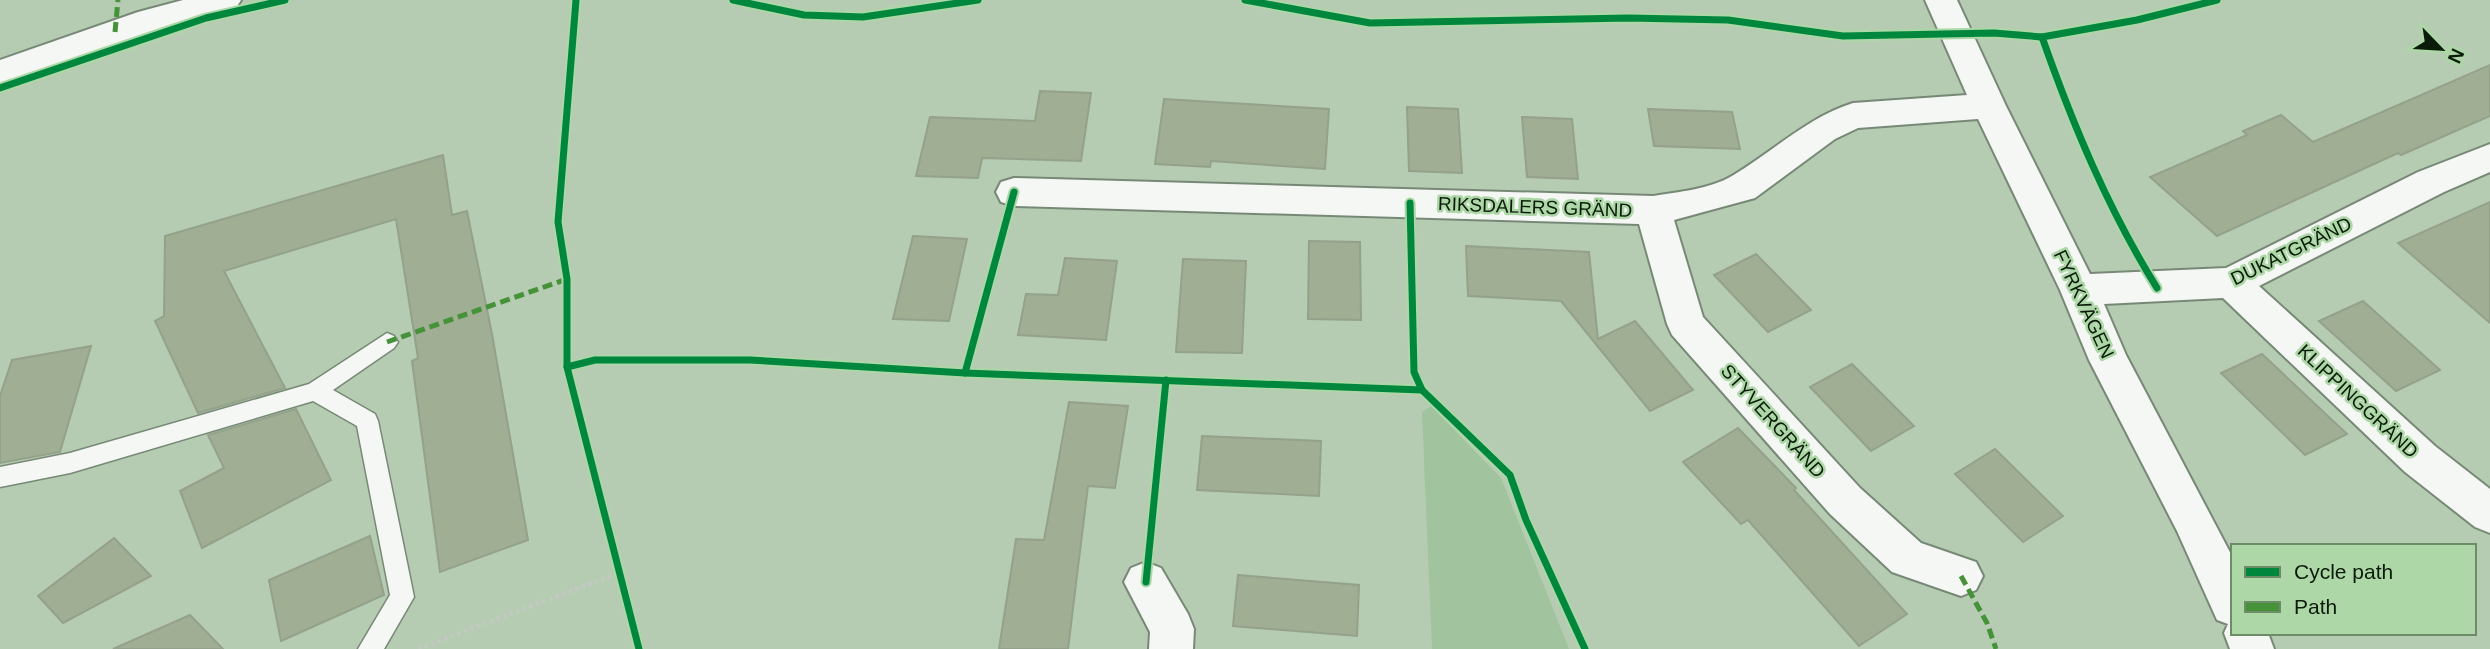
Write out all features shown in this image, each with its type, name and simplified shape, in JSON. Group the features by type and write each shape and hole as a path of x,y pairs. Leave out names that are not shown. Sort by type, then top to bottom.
{"street":[{"path":"0,73 149,20 225,0"},
{"name":"FYRKVÄGEN","path":"1941,0 1989,106 2079,290 2109,360 2192,517 2231,601"},
{"name":"RIKSDALERS GRÄND","path":"1014,191 1653,210 1692,203 1742,188 1823,130 1853,116 1989,106"},
{"name":"DUKATGRÄND","path":"2079,290 2231,283 2431,182 2490,157"},
{"name":"STYVERGRÄND","path":"1653,210 1686,324 1845,501 1907,558 1961,576"},
{"name":"KLIPPINGGRÄND","path":"2231,283 2420,459 2490,514"},
{"path":"1146,582 1172,629 1171,649"}],"lane":[{"path":"0,477 70,463 315,391 387,342"},
{"path":"315,391 367,421 402,597 370,649"}],"path":[{"path":"418,649 621,572"}],"green space":[{"path":"1431,406 1501,478 1569,649 1432,649 1422,412"}],"building":[{"path":"2490,65 2490,116 2401,155 2398,153 2217,236 2150,177 2247,135 2243,131 2281,115 2313,142"},
{"path":"1040,91 1091,93 1081,161 982,158 978,178 916,176 930,117 1035,121"},
{"path":"1164,99 1329,109 1325,169 1211,161 1210,167 1155,164"},
{"path":"1407,107 1458,109 1462,173 1409,171"},
{"path":"1648,109 1732,112 1740,149 1654,146"},
{"path":"1522,117 1572,119 1578,179 1527,177"},
{"path":"443,155 452,215 467,211 492,334 528,540 440,572 412,361 418,358 396,219 224,271 285,388 198,413 155,321 164,316 165,236"},
{"path":"2490,202 2490,323 2398,243"},
{"path":"913,236 967,239 949,321 893,319"},
{"path":"1309,241 1360,242 1361,320 1308,319"},
{"path":"1466,246 1589,252 1598,339 1635,321 1693,390 1650,411 1561,301 1468,296"},
{"path":"1756,254 1811,310 1768,332 1714,275"},
{"path":"1065,258 1117,261 1106,340 1018,335 1026,294 1058,295"},
{"path":"1183,259 1246,261 1242,353 1176,352"},
{"path":"2363,301 2440,370 2396,391 2319,321"},
{"path":"91,346 60,452 0,463 0,396 12,360"},
{"path":"2262,354 2347,434 2305,455 2221,373"},
{"path":"1852,364 1914,426 1871,451 1810,387"},
{"path":"1069,402 1128,406 1115,488 1088,486 1068,649 999,649 1016,539 1044,540"},
{"path":"296,409 331,480 202,548 180,491 224,468 208,435"},
{"path":"1738,428 1796,488 1794,490 1907,614 1859,646 1748,520 1741,524 1683,462"},
{"path":"1202,436 1321,441 1319,496 1197,490"},
{"path":"1995,449 2063,516 2023,542 1955,474"},
{"path":"370,536 384,595 281,641 269,580"},
{"path":"114,538 151,576 63,623 38,596"},
{"path":"1238,575 1359,585 1357,636 1233,626"},
{"path":"190,615 223,649 113,649"}],"marked path":[{"path":"115,32 118,0"},
{"path":"387,342 567,279"},
{"path":"1961,576 1987,623 1996,649"}],"cycle path":[{"path":"0,88 206,18 285,0"},
{"path":"576,0 558,222 567,279 567,367 639,649"},
{"path":"733,0 804,15 863,17 978,0"},
{"path":"1245,0 1370,23 1628,18 1728,20 1843,36 1994,33 2042,37"},
{"path":"2157,288 2122,229 2092,166 2042,37 2137,20 2217,0"},
{"path":"965,373 1014,192"},
{"path":"1410,203 1414,372 1422,390 1510,475 1526,520 1585,649"},
{"path":"567,367 595,360 750,360 965,373 1422,390"},
{"path":"1146,582 1166,380"}]}
